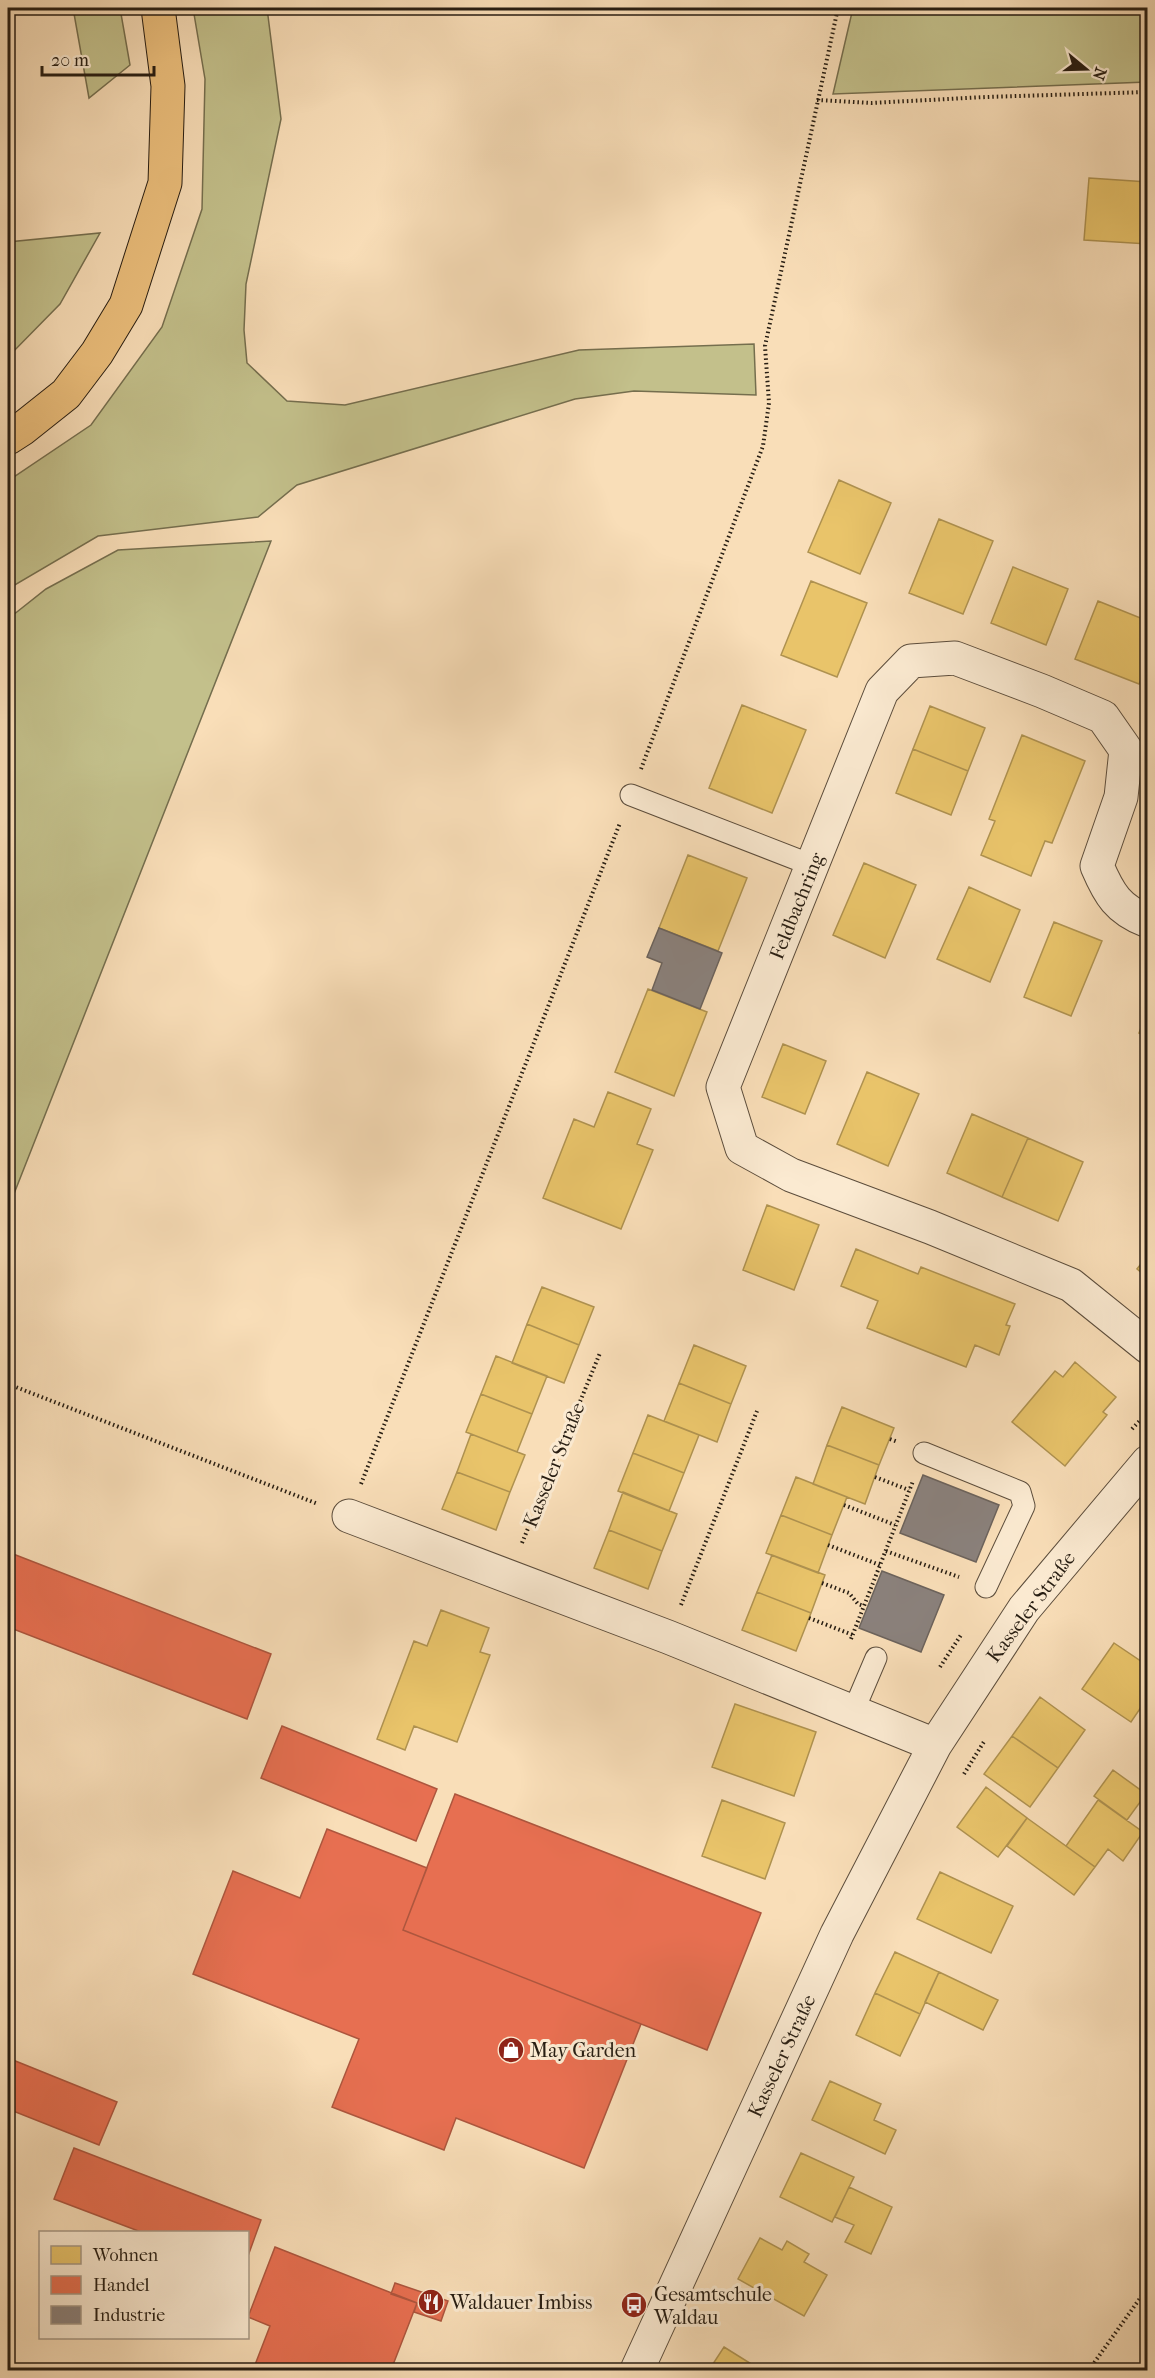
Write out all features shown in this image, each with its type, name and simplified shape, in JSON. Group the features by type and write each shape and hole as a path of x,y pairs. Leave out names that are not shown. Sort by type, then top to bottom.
{"highway":[{"path":"8,438 66,394 97,353 126,305 165,183 168,86 158,8"}],"street":[{"name":"Feldbachring","path":"1148,921 1132,915 1110,895 1097,866 1121,797 1126,750 1103,717 955,658 911,661 882,691 723,1087 742,1148 792,1175 930,1227 1071,1286 1148,1347"},
{"name":"Kasseler Straße","path":"637,2370 837,1935 935,1745 1024,1609 1143,1474"},
{"path":"349,1515 668,1637 935,1745"}],"lane":[{"path":"631,795 813,866"},
{"path":"924,1453 1020,1492 1023,1506 986,1587"},
{"path":"853,1712 876,1658"}],"path":[{"path":"817,100 871,103 1148,92"},
{"name":"Kasseler Straße","path":"508,1577 600,1353"},
{"path":"8,1384 349,1515"},
{"path":"668,1637 757,1411"},
{"path":"848,1646 924,1453 890,1439"},
{"path":"875,1477 909,1490"},
{"path":"844,1505 895,1526"},
{"path":"828,1545 880,1565"},
{"path":"822,1583 849,1593 858,1604 864,1606"},
{"path":"809,1618 853,1635"},
{"path":"958,1783 988,1734"},
{"path":"1089,2370 1148,2287"}],"shaded area":[{"path":"73,8 120,8 130,65 89,98"},
{"path":"193,8 267,8 281,119 246,284 244,330 247,363 287,401 345,405 579,350 754,344 756,395 634,391 575,399 297,485 258,517 98,536 8,589 8,481 91,425 162,327 202,209 205,79"},
{"path":"853,8 1147,8 1147,82 833,94"},
{"path":"100,233 60,304 8,357 8,242"},
{"path":"271,541 8,1209 8,619 46,589 118,550"}],"building: Wohnen":[{"path":"1089,178 1148,182 1148,244 1084,240"},
{"path":"839,480 891,503 860,574 808,552"},
{"path":"939,519 993,541 963,614 909,593"},
{"path":"1013,567 1068,589 1046,645 991,623"},
{"path":"811,581 867,603 837,677 781,655"},
{"path":"1098,601 1148,621 1148,662 1139,684 1075,659"},
{"path":"742,705 806,730 772,813 709,788"},
{"path":"930,706 985,728 968,771 913,749"},
{"path":"1022,735 1085,761 1052,843 1045,841 1031,876 981,855 995,821 989,819"},
{"path":"913,749 968,771 951,815 896,793"},
{"path":"688,855 747,878 718,951 659,928"},
{"path":"864,863 916,885 885,958 833,935"},
{"path":"969,887 1020,910 990,982 937,959"},
{"path":"1054,922 1102,941 1071,1016 1024,997"},
{"path":"648,989 707,1012 674,1096 615,1072"},
{"path":"1148,1009 1148,1037 1139,1033"},
{"path":"783,1044 826,1061 805,1114 762,1097"},
{"path":"867,1072 919,1094 888,1166 837,1144"},
{"path":"608,1092 651,1109 637,1144 653,1150 621,1229 543,1198 574,1119 594,1127"},
{"path":"972,1114 1028,1138 1002,1197 947,1173"},
{"path":"1028,1138 1083,1162 1058,1221 1002,1197"},
{"path":"767,1205 819,1225 794,1290 743,1270"},
{"path":"856,1249 918,1274 921,1267 1015,1304 1006,1325 1010,1326 999,1355 975,1345 966,1367 867,1328 878,1301 841,1286"},
{"path":"1148,1255 1148,1278 1137,1269"},
{"path":"542,1287 594,1307 579,1345 527,1324"},
{"path":"527,1324 579,1345 564,1383 512,1363"},
{"path":"694,1345 746,1366 731,1404 679,1383"},
{"path":"496,1356 547,1376 532,1414 481,1394"},
{"path":"1075,1362 1116,1397 1103,1412 1107,1415 1065,1466 1012,1422 1055,1371 1063,1377"},
{"path":"679,1383 731,1404 717,1442 664,1421"},
{"path":"481,1394 532,1414 517,1452 466,1432"},
{"path":"842,1407 894,1428 879,1465 827,1445"},
{"path":"648,1415 699,1435 684,1473 633,1453"},
{"path":"471,1434 525,1455 510,1492 457,1472"},
{"path":"827,1445 879,1465 865,1504 813,1484"},
{"path":"633,1453 684,1473 669,1511 618,1491"},
{"path":"457,1472 510,1492 496,1530 442,1509"},
{"path":"796,1477 847,1497 832,1535 781,1515"},
{"path":"623,1492 677,1514 662,1551 609,1530"},
{"path":"781,1515 832,1535 818,1573 766,1553"},
{"path":"609,1530 662,1551 648,1589 594,1568"},
{"path":"772,1555 825,1575 811,1613 757,1592"},
{"path":"757,1592 811,1613 796,1651 742,1630"},
{"path":"1148,1606 1148,1619 1141,1616"},
{"path":"441,1610 489,1628 480,1652 490,1655 457,1742 414,1726 405,1750 377,1739 414,1641 427,1646"},
{"path":"1114,1643 1148,1666 1148,1697 1131,1722 1082,1689"},
{"path":"1040,1697 1085,1730 1058,1768 1012,1736"},
{"path":"735,1704 816,1732 794,1796 712,1767"},
{"path":"1012,1736 1058,1768 1030,1807 984,1774"},
{"path":"1113,1770 1146,1794 1127,1820 1094,1796"},
{"path":"986,1787 1027,1818 998,1857 957,1827"},
{"path":"722,1800 785,1823 765,1879 702,1856"},
{"path":"1098,1800 1143,1832 1123,1861 1108,1849 1095,1867 1066,1846"},
{"path":"1027,1818 1095,1867 1074,1895 1007,1846"},
{"path":"940,1872 1013,1906 991,1953 917,1919"},
{"path":"895,1952 939,1972 920,2014 875,1993"},
{"path":"939,1972 998,2000 983,2030 925,2002"},
{"path":"875,1993 920,2014 900,2056 856,2035"},
{"path":"830,2081 881,2104 874,2120 896,2130 885,2154 812,2120"},
{"path":"801,2153 854,2177 832,2222 780,2197"},
{"path":"849,2187 892,2207 871,2254 845,2242 854,2225 835,2217"},
{"path":"760,2238 782,2250 787,2241 809,2254 804,2262 827,2275 804,2316 738,2279"},
{"path":"724,2347 761,2370 709,2370"}],"building: Handel":[{"path":"8,1552 271,1654 247,1719 8,1627"},
{"path":"282,1726 437,1789 416,1841 261,1778"},
{"path":"455,1794 761,1913 707,2050 403,1930"},
{"path":"327,1829 427,1868 403,1930 641,2024 584,2168 456,2118 444,2150 332,2107 359,2039 193,1974 233,1871 300,1898"},
{"path":"8,2058 117,2102 99,2145 8,2109"},
{"path":"74,2148 261,2220 249,2253 249,2231 138,2231 54,2199"},
{"path":"275,2247 417,2303 391,2370 253,2370 270,2326 249,2317"},
{"name":"Waldauer Imbiss","path":"395,2283 448,2301 441,2321 414,2312 417,2303 391,2294"}],"building: Industrie":[{"path":"659,928 722,953 700,1009 652,990 662,963 647,957"},
{"path":"923,1475 999,1505 976,1562 900,1533"},
{"path":"882,1571 944,1595 921,1652 859,1628"}],"place":[{"name":"May Garden","path":"511,2050"},
{"name":"Waldauer Imbiss","path":"431,2302"},
{"name":"Gesamtschule Waldau","path":"634,2305"}]}
